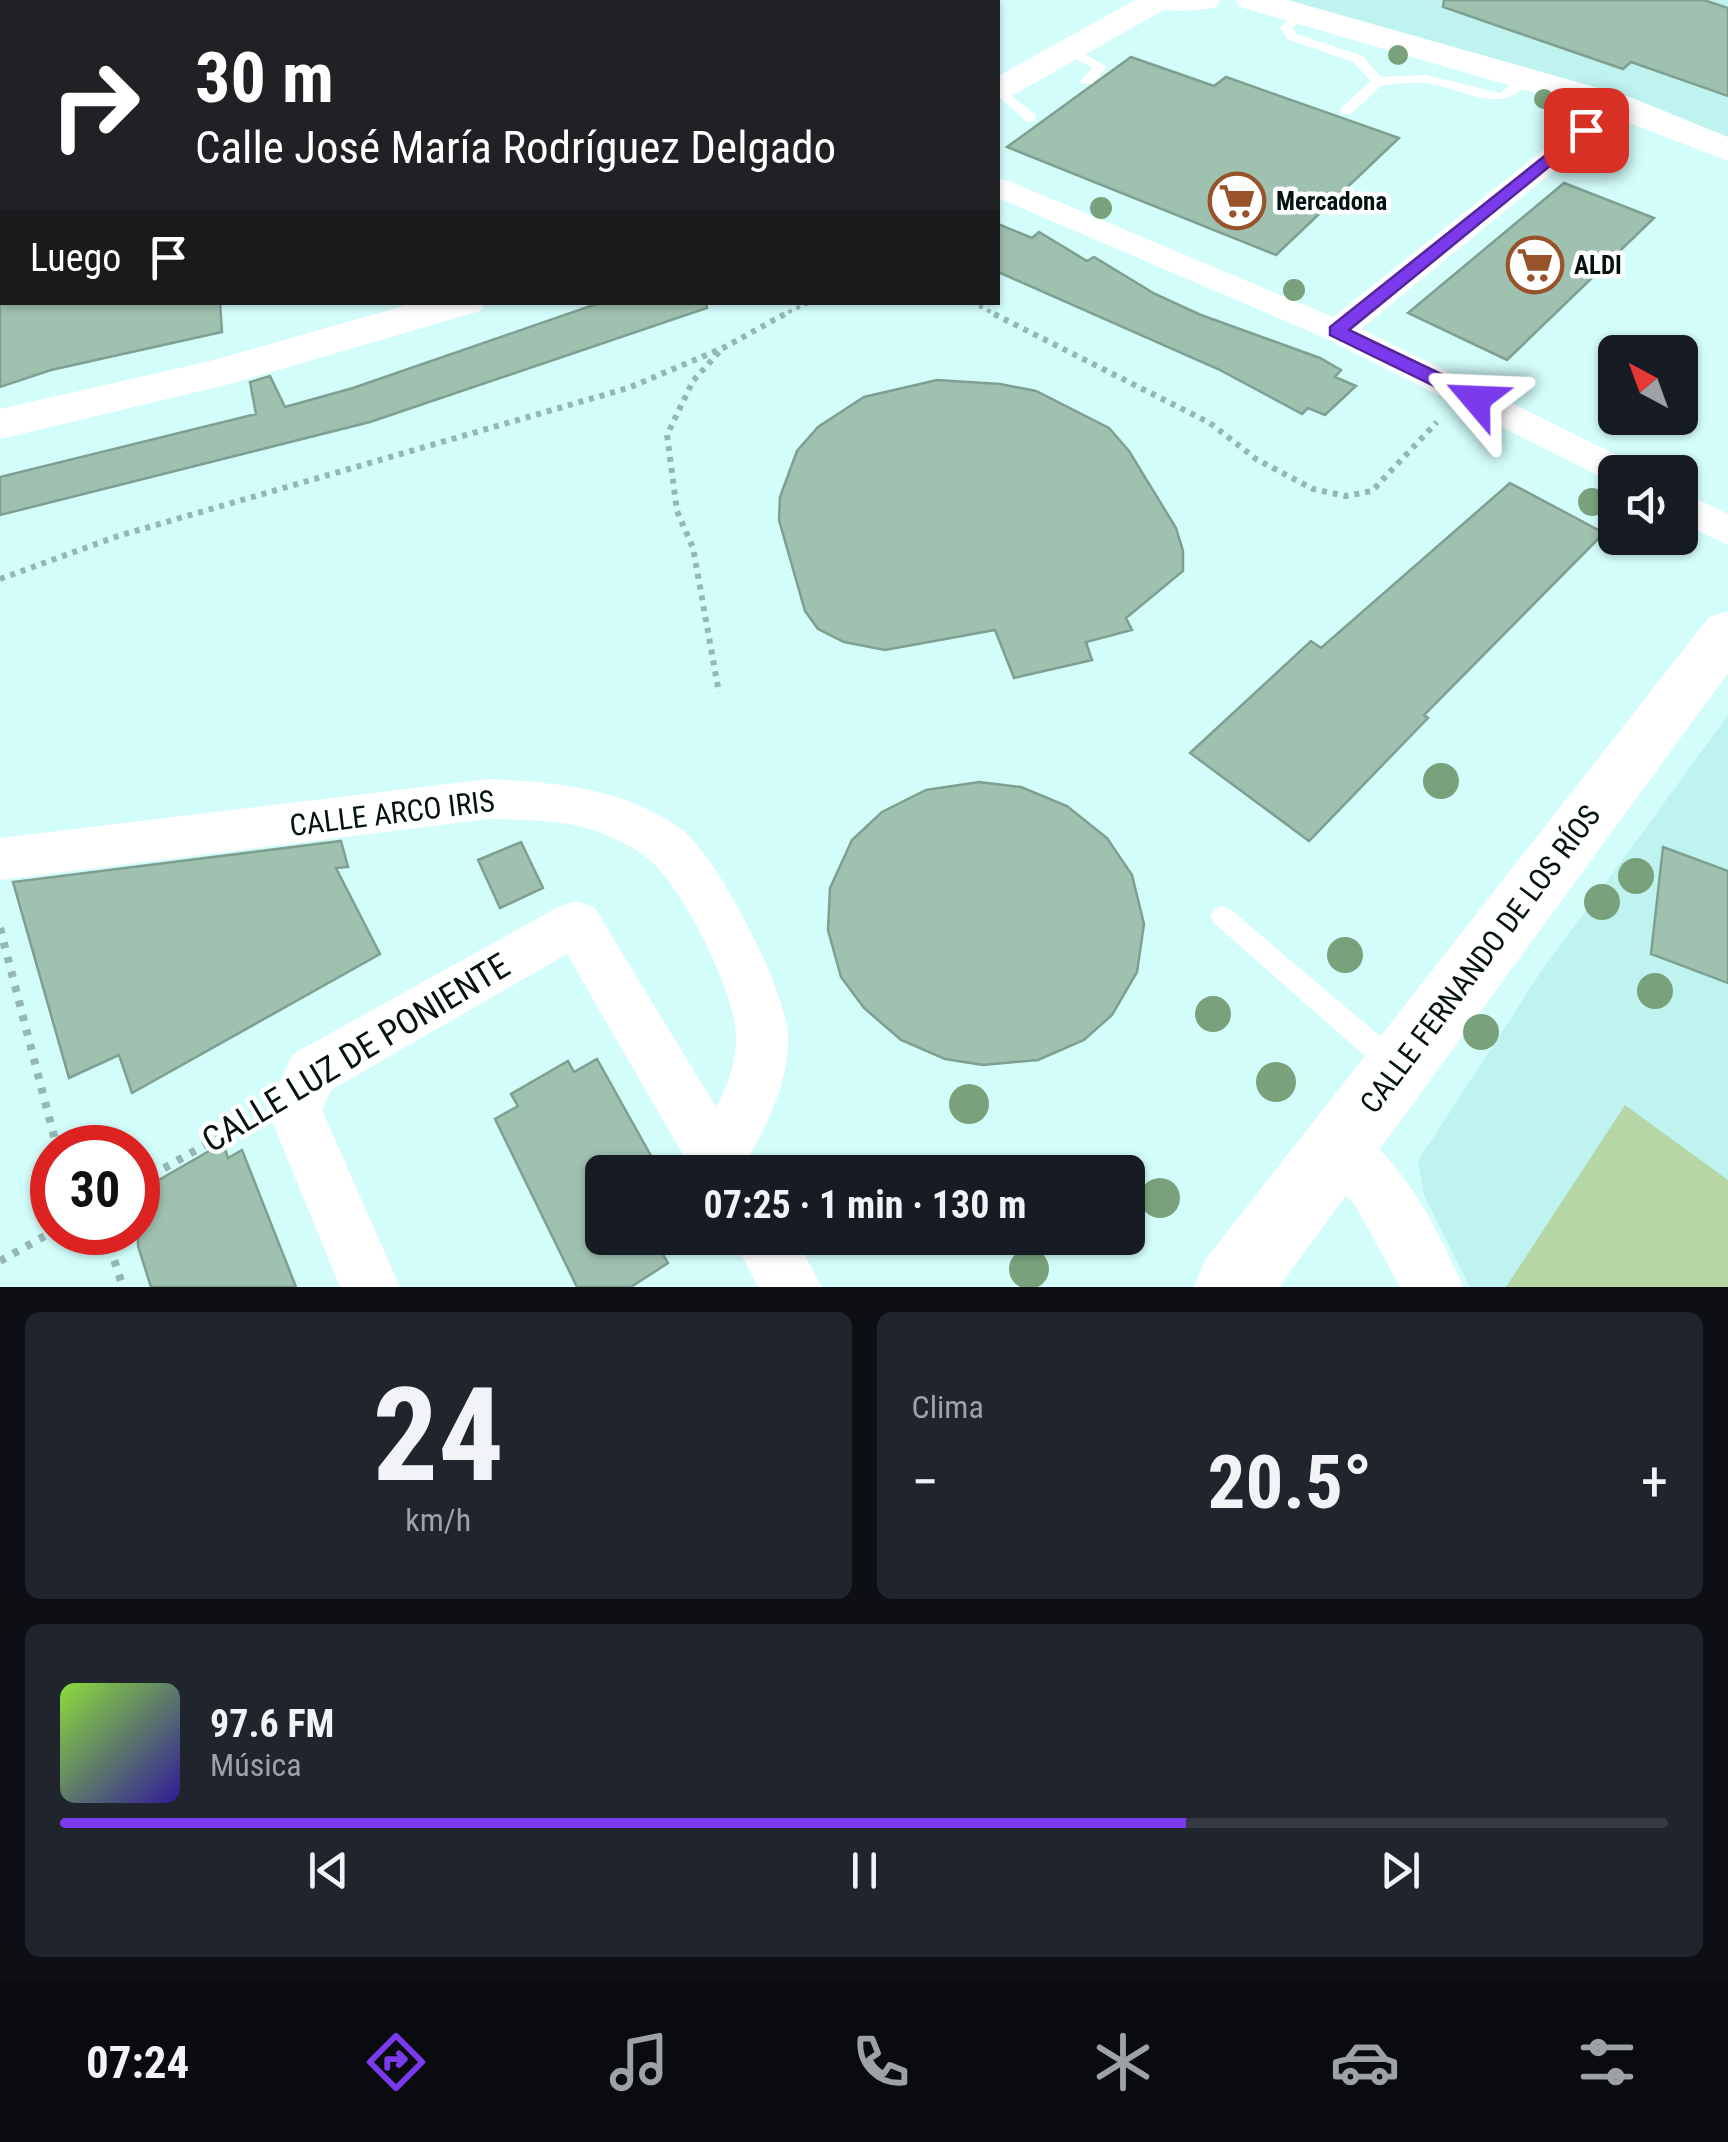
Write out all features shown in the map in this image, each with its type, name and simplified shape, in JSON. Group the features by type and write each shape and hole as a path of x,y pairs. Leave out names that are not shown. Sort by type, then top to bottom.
{"main road":[{"path":"1158,0 1204,0"},
{"path":"1252,0 1527,79 1622,101 1728,150"},
{"name":"CALLE FERNANDO DE LOS RÍOS","path":"1232,1287 1728,632"}],"street":[{"path":"1000,89 1158,0"},
{"path":"1336,331 1622,101"},
{"path":"1000,188 1336,331 1598,461"},
{"path":"0,424 215,374 455,305"},
{"path":"1698,514 1728,530"},
{"name":"CALLE ARCO IRIS","path":"0,859 489,798 561,802 627,822 670,848 706,899 734,951 762,1030 752,1100 725,1155"},
{"name":"CALLE LUZ DE PONIENTE","path":"303,1089 312,1072 576,923 713,1155"},
{"path":"303,1089 294,1109 370,1287"},
{"path":"1338,1147 1375,1185 1434,1287"},
{"path":"772,1255 792,1287"}],"lane":[{"path":"1300,14 1286,26 1290,36 1358,60 1378,81"},
{"path":"1070,50 1101,67 1087,81"},
{"path":"1346,111 1378,81 1426,79 1500,97 1510,96 1527,79"},
{"path":"1000,92 1030,118"},
{"path":"1222,916 1397,1068"}],"path":[{"path":"0,580 118,536 628,388 724,348 804,305"},
{"path":"978,305 1210,423 1256,459 1313,489 1346,496 1372,491 1437,422"},
{"path":"719,693 693,548 677,511 667,436 693,381 724,348"},
{"path":"0,928 52,1125"},
{"name":"CALLE LUZ DE PONIENTE","path":"160,1171 303,1089"},
{"path":"0,1261 30,1244"},
{"path":"113,1255 123,1287"}],"shaded area":[{"path":"1260,0 1728,0 1728,152"},
{"path":"1728,715 1728,1287 1470,1287 1424,1195 1418,1161 1540,973"}],"green space":[{"path":"1625,1105 1728,1180 1728,1287 1506,1287"}],"building":[{"path":"1444,0 1704,0 1728,8 1728,96 1631,62 1623,69 1443,7"},
{"name":"Mercadona","path":"1131,57 1214,86 1226,77 1399,138 1276,255 1007,147"},
{"name":"ALDI","path":"1564,183 1654,218 1507,360 1408,313"},
{"path":"1000,225 1032,238 1039,232 1087,261 1094,257 1155,294 1201,315 1320,358 1341,370 1335,377 1356,386 1325,415 1308,408 1302,414 1218,369 1000,273"},
{"path":"0,305 220,305 222,332 51,370 0,387"},
{"path":"593,305 706,305 370,422 0,515 0,477 256,414 250,382 270,376 285,407 353,388"},
{"path":"937,380 1036,391 1109,428 1129,451 1176,528 1183,551 1183,571 1126,618 1132,630 1086,642 1092,660 1014,678 995,630 885,650 844,642 818,629 805,611 779,520 780,497 797,451 818,427 864,397"},
{"path":"1510,483 1598,530 1598,539 1424,715 1428,718 1309,841 1190,753 1311,641 1321,648"},
{"path":"979,782 1021,787 1067,806 1107,838 1132,875 1144,924 1137,972 1112,1015 1084,1040 1038,1060 983,1065 945,1059 901,1040 864,1008 841,977 828,930 830,888 852,840 882,812 926,790"},
{"path":"341,841 348,867 336,868 380,954 132,1093 119,1055 69,1078 13,882"},
{"path":"521,842 543,888 500,908 478,860"},
{"path":"1663,847 1728,871 1728,983 1651,954"},
{"path":"597,1059 651,1155 585,1155 585,1255 663,1255 668,1263 631,1287 577,1287 495,1119 518,1106 511,1094 568,1061 574,1072"},
{"path":"223,1143 228,1158 242,1150 296,1287 151,1287 141,1255 160,1255 160,1179"}],"place":[{"name":"Mercadona","path":"1237,201"},
{"name":"ALDI","path":"1535,265"}],"route":[{"path":"1476,399 1336,331 1586,130"}]}
